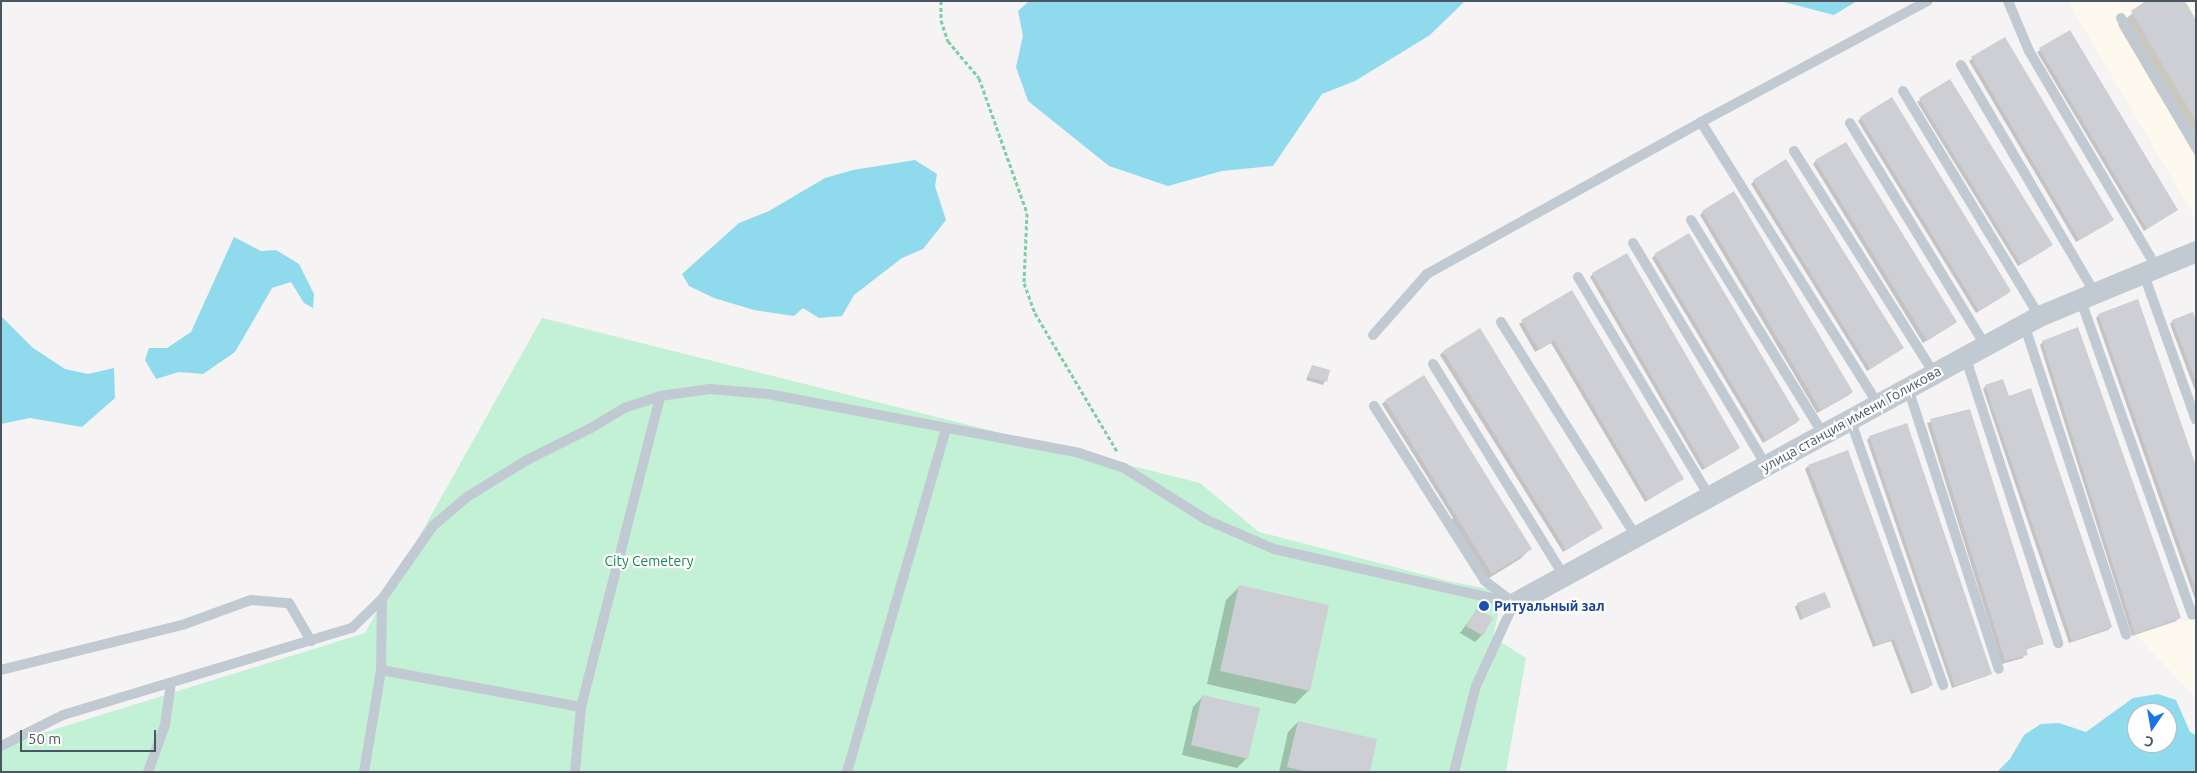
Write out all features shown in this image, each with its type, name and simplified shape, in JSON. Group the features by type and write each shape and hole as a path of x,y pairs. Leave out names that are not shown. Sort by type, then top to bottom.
{"street":[{"name":"улица станция имени Голикова","path":"1514,603 2031,320 2196,251"}],"lane":[{"path":"1373,335 1427,274 1701,122 1928,1"},
{"path":"2008,1 2029,51 2149,270 2196,420"},
{"path":"2121,18 2196,147"},
{"path":"1961,66 2087,295 2192,615"},
{"path":"1903,91 2031,320 2126,635"},
{"path":"1701,122 1878,404"},
{"path":"1850,123 1986,345"},
{"path":"1794,151 1934,373"},
{"path":"1691,220 1823,434"},
{"path":"1632,243 1766,465"},
{"path":"1578,276 1710,496"},
{"path":"1501,322 1636,536"},
{"path":"1965,356 2058,643"},
{"path":"1433,364 1564,576"},
{"path":"1908,388 1999,669"},
{"path":"1,746 63,715 352,628 382,599 433,526 467,497 527,460 591,428 624,408 660,396 710,389 768,394 1079,454 1124,468 1206,520 1274,549 1514,603"},
{"path":"575,772 581,707 660,396"},
{"path":"1374,406 1485,581 1514,603"},
{"path":"1850,419 1943,685"},
{"path":"848,772 946,428"},
{"path":"364,772 381,670 382,599"},
{"path":"1,670 185,624 251,600 290,603 311,641"},
{"path":"1454,772 1476,686 1514,603"},
{"path":"381,670 581,707"},
{"path":"148,772 166,725 171,683"}],"path":[{"path":"941,1 941,20 948,41 978,78 1028,213 1024,283 1035,313 1117,450 1124,468"}],"shaded area":[{"path":"2068,1 2196,1 2196,219"},
{"path":"2196,618 2196,698 2135,634"}],"green space":[{"name":"City Cemetery","path":"542,318 1200,483 1259,532 1448,581 1503,592 1493,637 1526,658 1506,772 1,772 1,746 365,633"}],"water":[{"path":"1029,1 1465,1 1430,35 1355,81 1322,94 1273,166 1222,171 1168,186 1109,166 1028,101 1016,67 1023,36 1018,11"},
{"path":"1780,1 1857,1 1834,15"},
{"path":"915,160 937,174 935,186 946,220 923,249 902,258 854,295 842,316 819,318 803,308 794,316 754,310 714,298 689,286 682,274 739,223 769,211 825,178 853,170"},
{"path":"234,237 261,251 276,250 299,264 314,294 313,308 304,303 291,282 272,288 235,352 203,374 179,372 156,379 145,360 149,348 167,348 191,332"},
{"path":"1,316 33,348 65,369 88,374 114,368 115,398 82,427 30,418 1,424"},
{"path":"2158,694 2176,700 2190,732 2196,735 2196,772 1997,772 2010,759 2024,735 2041,724 2059,723 2086,732 2133,698"}],"building":[{"path":"2146,1 2185,1 2196,20 2196,121 2131,11"},
{"path":"2070,30 2178,210 2147,229 2039,48"},
{"path":"2005,37 2114,220 2079,240 1971,57"},
{"path":"1950,79 2053,245 2021,264 1919,98"},
{"path":"1892,97 2011,291 1979,311 1860,117"},
{"path":"1846,142 1957,322 1927,341 1815,160"},
{"path":"1786,159 1904,348 1870,369 1753,180"},
{"path":"1734,191 1853,392 1821,411 1702,211"},
{"path":"1689,233 1800,420 1766,441 1654,254"},
{"path":"1627,253 1740,448 1705,468 1592,273"},
{"path":"1572,290 1684,479 1648,500 1554,340 1539,350 1521,320"},
{"path":"2138,299 2196,466 2196,590 2098,314"},
{"path":"2193,312 2196,321 2196,382 2172,320"},
{"path":"2078,327 2181,618 2135,634 2042,341"},
{"path":"1480,328 1603,528 1566,550 1443,351"},
{"path":"1312,365 1330,370 1327,382 1308,377"},
{"path":"1424,375 1532,549 1492,574 1385,400"},
{"path":"2003,379 2009,396 2031,388 2112,627 2072,641 1985,385"},
{"path":"1970,409 2044,644 2026,648 2028,655 2005,661 1930,419"},
{"path":"1907,423 1992,674 1955,686 1869,436"},
{"path":"1848,450 1933,685 1914,692 1894,639 1876,645 1808,465"},
{"path":"1239,585 1329,605 1310,691 1220,671"},
{"path":"1825,592 1831,607 1803,618 1797,603"},
{"path":"1477,608 1493,618 1483,636 1466,626"},
{"path":"1202,695 1260,708 1248,759 1191,745"},
{"path":"1298,721 1377,739 1370,772 1308,772 1287,767"}],"place":[{"name":"Ритуальный зал","path":"1484,606"}]}
